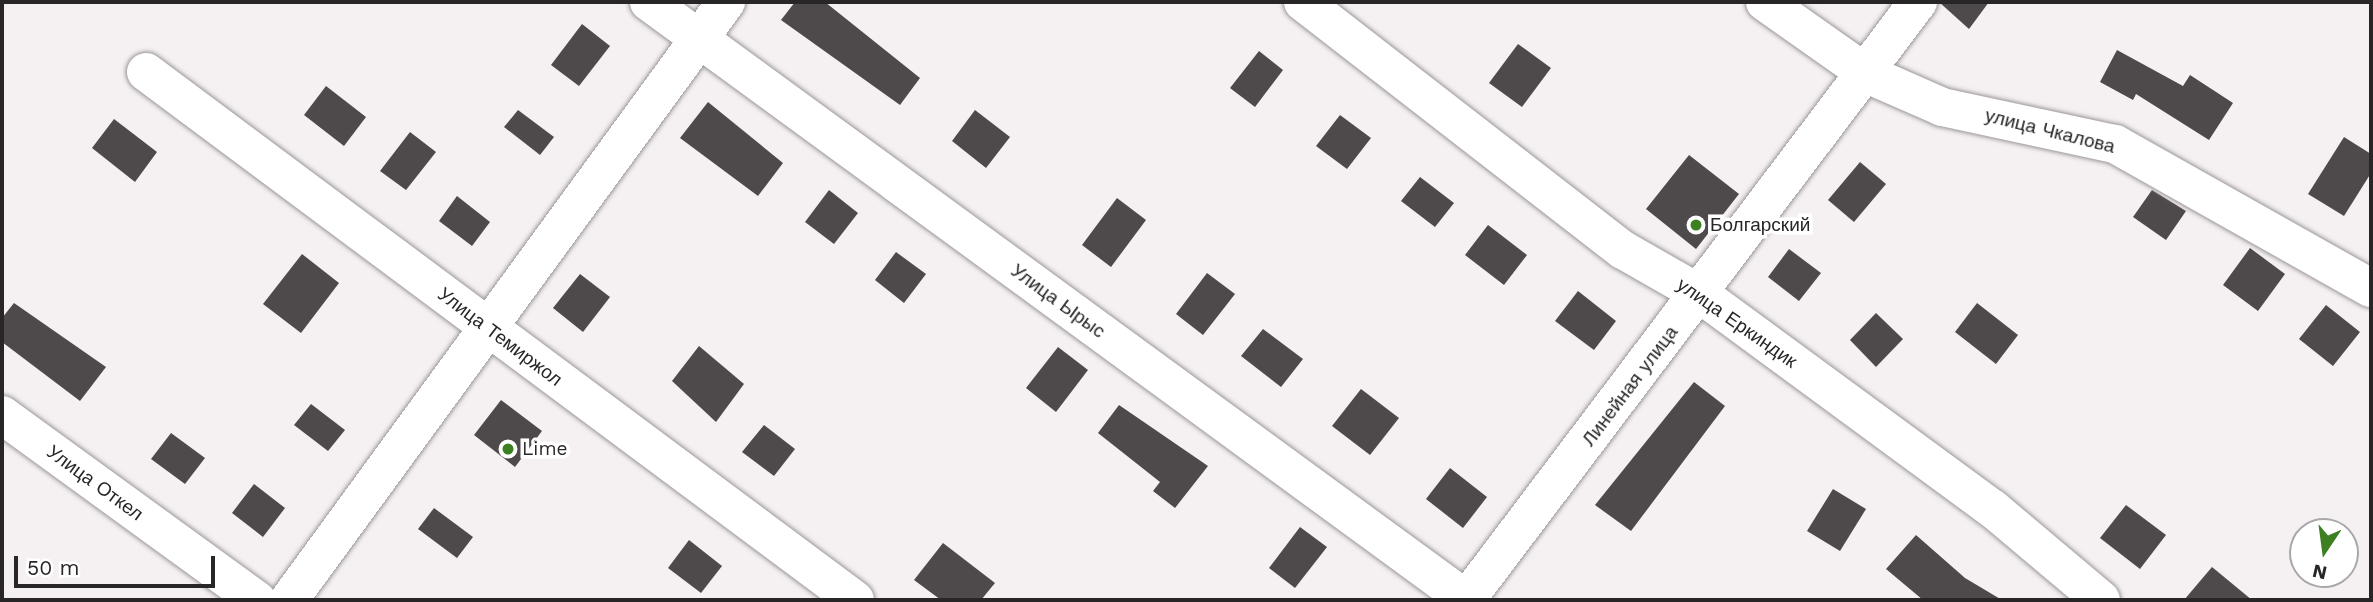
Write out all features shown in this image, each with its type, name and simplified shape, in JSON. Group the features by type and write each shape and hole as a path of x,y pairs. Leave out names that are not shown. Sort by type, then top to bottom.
{"street":[{"name":"Улица Ырыс","path":"649,2 1466,600"},
{"path":"289,600 490,330 695,36 726,2"},
{"name":"улица Еркиндик","path":"1303,2 1623,250 1700,293 1993,509 2101,600"},
{"name":"улица Чкалова","path":"1765,2 1867,74 1942,107 2115,144 2371,288"},
{"name":"Линейная улица","path":"1466,600 1867,74 1918,2"},
{"name":"Улица Темиржол","path":"146,72 855,600"},
{"name":"Улица Откел","path":"2,415 257,600"}],"building":[{"path":"795,2 825,2 920,78 900,105 781,20"},
{"path":"1939,2 1989,2 1969,29"},
{"path":"582,24 610,46 579,86 551,65"},
{"path":"1518,44 1551,68 1522,107 1489,83"},
{"path":"2117,50 2183,86 2190,75 2233,103 2209,140 2136,94 2133,100 2100,82"},
{"path":"1259,51 1283,70 1255,107 1230,88"},
{"path":"326,86 366,117 344,146 304,115"},
{"path":"708,102 783,163 758,196 680,138"},
{"path":"518,110 554,137 540,155 504,127"},
{"path":"975,110 1010,137 986,168 952,141"},
{"path":"1340,115 1371,138 1347,169 1316,146"},
{"path":"114,119 157,152 135,182 92,148"},
{"path":"410,132 436,152 406,190 380,171"},
{"path":"2344,137 2371,154 2371,173 2344,216 2308,194"},
{"path":"1689,155 1739,194 1696,249 1646,209"},
{"path":"1860,162 1886,184 1854,222 1828,200"},
{"path":"1420,177 1454,203 1435,227 1401,201"},
{"path":"829,190 858,213 834,244 805,222"},
{"path":"2152,190 2186,211 2166,240 2133,217"},
{"path":"457,196 490,222 472,246 439,221"},
{"path":"1117,198 1146,220 1111,267 1082,245"},
{"path":"1488,225 1527,255 1504,285 1465,255"},
{"path":"2250,248 2285,274 2258,311 2223,285"},
{"path":"1789,249 1821,273 1799,301 1768,277"},
{"path":"896,252 926,274 904,303 875,280"},
{"path":"302,254 339,283 301,333 263,304"},
{"path":"1207,273 1235,294 1203,335 1176,314"},
{"path":"580,274 610,297 583,332 553,308"},
{"path":"1578,291 1616,321 1594,350 1555,321"},
{"path":"14,303 106,367 80,401 2,342 2,318"},
{"path":"1977,303 2018,335 1996,364 1955,332"},
{"path":"2326,305 2360,332 2333,366 2299,339"},
{"path":"1876,313 1903,339 1876,367 1850,340"},
{"path":"1263,329 1303,359 1281,387 1241,356"},
{"path":"699,346 744,384 716,422 672,381"},
{"path":"1058,347 1088,370 1056,412 1026,388"},
{"path":"1694,382 1725,406 1631,531 1595,505"},
{"path":"1361,389 1399,418 1370,455 1332,426"},
{"path":"501,400 542,431 515,467 474,435"},
{"path":"311,404 345,430 328,451 294,425"},
{"path":"1119,405 1208,466 1175,508 1153,491 1160,482 1098,433"},
{"path":"764,425 795,449 774,476 742,452"},
{"path":"171,433 205,458 185,484 151,459"},
{"path":"1450,468 1487,497 1463,528 1426,499"},
{"path":"254,484 285,508 263,537 232,513"},
{"path":"1833,489 1866,509 1840,551 1807,531"},
{"path":"2126,505 2166,535 2140,569 2100,538"},
{"path":"434,508 473,537 457,558 418,529"},
{"path":"1300,527 1327,547 1295,588 1269,568"},
{"path":"1916,535 1965,578 2002,600 1923,600 1886,569"},
{"path":"689,540 722,566 701,593 668,568"},
{"path":"943,543 995,583 981,600 941,600 914,580"},
{"path":"2212,567 2252,600 2184,600"}],"place":[{"name":"Болгарский","path":"1696,225"},
{"name":"Lime","path":"508,449"}]}
